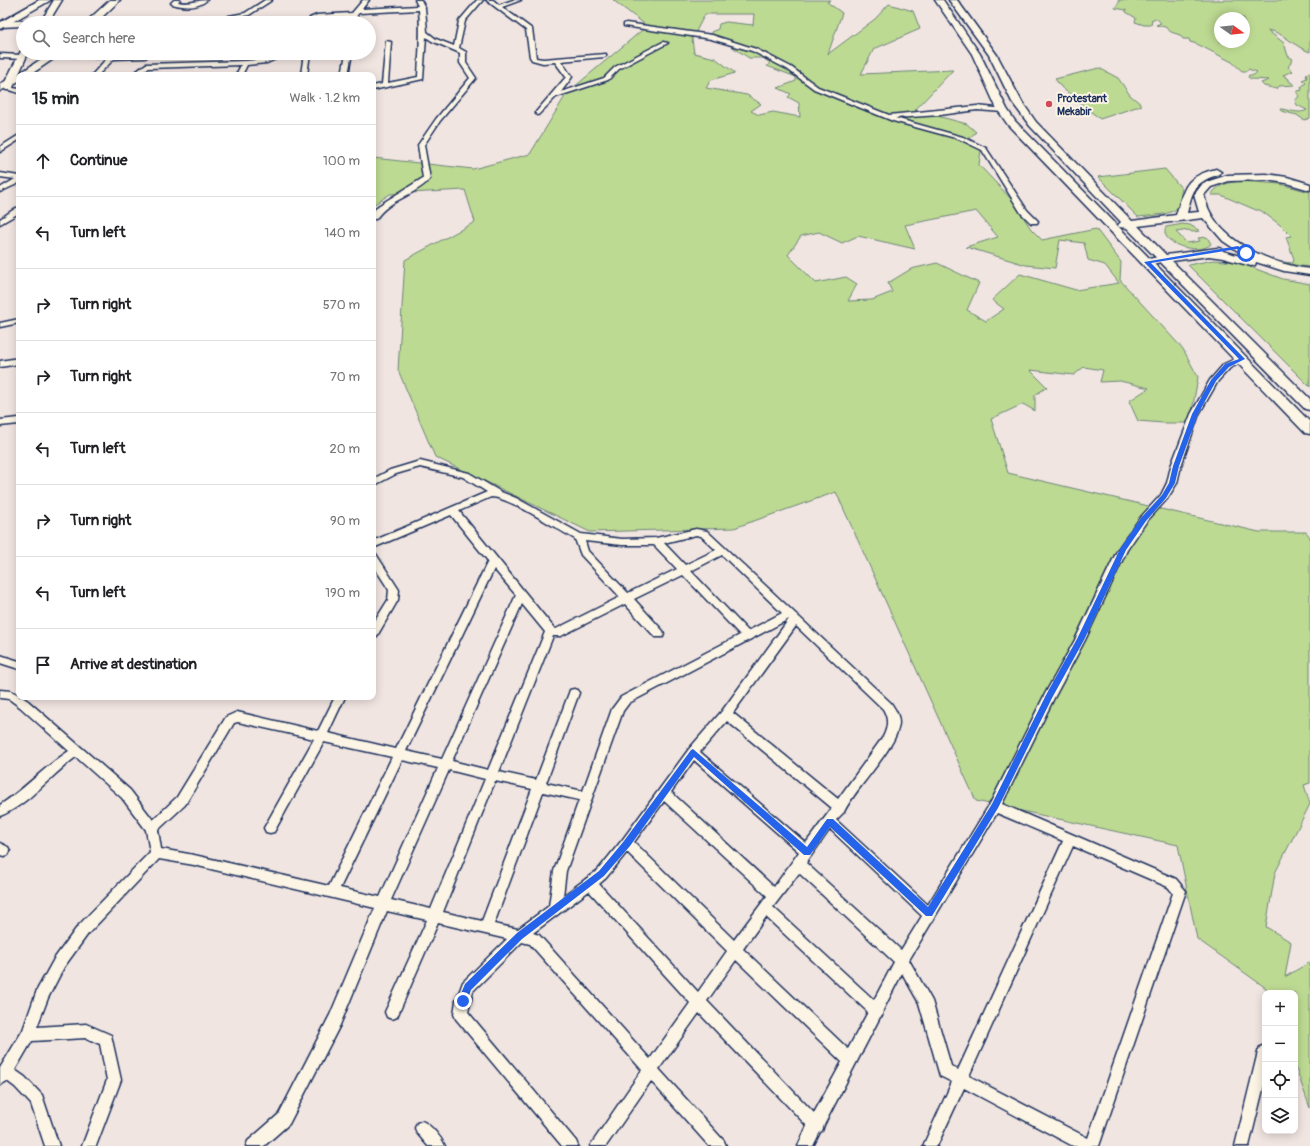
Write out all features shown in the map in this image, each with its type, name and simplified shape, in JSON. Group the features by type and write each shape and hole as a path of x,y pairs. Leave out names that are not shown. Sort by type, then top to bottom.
{"main road":[{"path":"1,22 27,0"},
{"path":"1,22 46,0"},
{"path":"48,16 58,0"},
{"path":"98,16 115,0"},
{"path":"106,16 123,0"},
{"path":"939,0 976,54 1003,110 1016,128 1114,226 1310,430"},
{"path":"953,0 993,55 1024,114 1163,258 1310,406"},
{"path":"1,22 16,23"},
{"path":"16,72 21,60"},
{"path":"28,72 50,60"},
{"path":"36,72 52,60"},
{"path":"11,86 16,73"},
{"path":"1180,218 1186,196 1192,184 1203,176 1222,171 1249,169 1277,172 1310,180"},
{"path":"1310,187 1287,180 1266,177 1228,178 1207,185 1199,195 1200,205 1205,214 1226,238 1238,248 1257,259 1274,266 1310,272"},
{"path":"1073,185 1090,183"},
{"path":"1185,204 1192,216 1225,250 1272,272 1290,278 1310,282"},
{"path":"1114,226 1205,214"},
{"path":"1163,258 1238,248"},
{"path":"1207,252 1226,255 1249,262"}],"street":[{"path":"177,0 174,3 193,5 197,5 204,0"},
{"path":"237,16 247,14 269,0"},
{"path":"354,16 355,13 366,0"},
{"path":"376,88 422,78 422,41 424,33 422,8 418,0"},
{"path":"456,49 462,21 480,0"},
{"path":"489,0 500,6 529,29 534,59 543,61 604,55"},
{"path":"500,6 518,0"},
{"path":"326,16 422,8"},
{"path":"626,25 712,37 754,50 789,68 816,88 886,116 961,138 984,149 1024,211 1034,222"},
{"path":"376,212 388,201 412,190 427,179 421,145 438,120 473,78 463,64 463,52 434,40 424,33"},
{"path":"385,86 388,42"},
{"path":"554,96 606,79 617,68 665,43"},
{"path":"0,56 16,55"},
{"path":"97,72 109,60"},
{"path":"145,60 146,66"},
{"path":"140,72 146,66 245,63 272,60"},
{"path":"304,72 305,60"},
{"path":"346,72 348,60"},
{"path":"538,113 569,77 557,60"},
{"path":"240,72 245,63"},
{"path":"886,116 940,113 977,108 1003,110"},
{"path":"0,150 16,139"},
{"path":"0,175 16,178"},
{"path":"0,190 16,181"},
{"path":"0,190 16,189"},
{"path":"0,222 16,212"},
{"path":"1147,262 1163,258"},
{"path":"0,325 16,322"},
{"path":"806,1146 902,960 995,806 1049,697 1080,640 1123,549 1143,520 1164,496 1172,483 1176,466 1195,414 1214,380 1227,366 1242,359"},
{"path":"0,364 16,361"},
{"path":"0,423 16,421"},
{"path":"376,481 393,472 420,464 466,475 498,494 513,500 579,537 622,542 656,541 696,532 704,533 887,706 893,715 894,726 888,740 830,822 765,908 597,1146"},
{"path":"376,544 490,494 498,494"},
{"path":"454,510 550,632 557,633 722,550"},
{"path":"579,537 584,552 659,634"},
{"path":"656,541 747,636"},
{"path":"332,892 493,561"},
{"path":"376,562 394,590 393,600 376,629"},
{"path":"253,1146 284,1119 335,1020 383,904 521,595"},
{"path":"556,909 560,871 618,709 625,700 747,636 792,617"},
{"path":"571,1146 461,1014 463,1001 468,987 520,936 602,874 627,843 693,752 726,714 792,617"},
{"path":"392,1012 435,916 550,632"},
{"path":"0,659 16,664"},
{"path":"486,928 574,693"},
{"path":"0,694 10,695 16,699"},
{"path":"18,700 126,794 152,828 156,852 147,864 111,899 83,930 59,963 42,995 28,1034 3,1075 20,1082 37,1100 52,1146"},
{"path":"270,828 321,737 339,700"},
{"path":"726,714 840,808"},
{"path":"152,828 181,801 230,720 237,717 587,797"},
{"path":"1,813 58,764 77,751"},
{"path":"693,752 807,852"},
{"path":"664,793 775,896"},
{"path":"995,806 1172,883 1180,892 1092,1146"},
{"path":"830,822 929,914"},
{"path":"930,1146 1070,839"},
{"path":"627,843 735,950 850,1060"},
{"path":"156,852 534,939 719,1146"},
{"path":"798,864 902,960 925,1001 945,1071 1088,1146"},
{"path":"590,883 698,1003 817,1126"},
{"path":"765,908 877,1011"},
{"path":"28,1034 86,1031 106,1040 114,1080 89,1146"},
{"path":"1242,1146 1263,1062"},
{"path":"422,1128 438,1146"}],"green space":[{"path":"613,0 831,0 827,2 842,13 828,54 875,19 889,4 913,11 920,29 874,49 861,74 953,70 915,110 967,124 976,132 965,142 981,150 979,165 1013,201 1031,229 1042,240 1096,229 1121,262 1120,280 1183,349 1198,377 1190,423 1138,421 1129,401 1149,388 1120,381 1100,382 1103,370 1084,367 1074,375 1030,370 1047,387 1035,395 1035,411 1023,404 991,419 1008,473 1259,532 1306,532 1310,537 1310,783 1304,785 1310,804 1275,873 1266,927 1291,942 1285,977 1310,962 1310,1108 1298,1074 1298,990 1267,990 1197,939 1178,845 976,801 836,492 734,528 590,532 435,457 398,370 405,260 475,222 465,190 390,194 376,203 376,158 473,169 530,154 567,93 647,26","holes":["705,14 754,14 753,25 726,22 719,24 718,29 711,32 716,41 728,44 749,58 763,58 770,63 767,66 796,77 796,81 778,88 791,94 788,97 799,103 800,117 773,112 759,115 751,111 761,104 747,95 706,88 711,80 735,73 715,58 694,53 692,39","976,211 998,237 966,247 1026,265 1055,268 1060,240 1084,243 1088,260 1105,265 1119,283 1076,290 1020,274 992,300 1004,309 986,321 967,310 979,283 937,263 911,269 888,283 892,292 872,300 848,301 857,284 846,277 816,283 788,255 801,236 819,232 842,243 858,236 915,249 905,225"]},
{"path":"1118,0 1310,0 1310,52 1304,50 1279,34 1267,30 1284,43 1288,56 1293,59 1288,67 1293,71 1283,75 1295,85 1279,86 1277,89 1264,86 1261,83 1269,80 1251,79 1248,77 1249,75 1254,75 1257,72 1248,69 1247,71 1242,71 1232,62 1197,44 1190,42 1189,39 1183,39 1180,35 1171,32 1165,27 1156,25 1161,23 1156,18 1151,20 1151,25 1144,25 1135,22 1136,18 1126,12 1126,10 1115,8 1119,2"},
{"path":"1099,68 1118,78 1130,95 1142,105 1100,119 1061,87 1055,79"},
{"path":"1310,72 1310,118 1304,120 1297,115 1281,111 1280,109 1297,112 1307,110 1297,105 1295,101 1299,96 1297,93 1298,91 1302,90 1301,87 1306,83 1302,80 1307,78 1306,74"},
{"path":"1165,169 1182,189 1180,201 1177,208 1174,210 1165,214 1153,216 1138,217 1098,177"},
{"path":"1240,181 1280,184 1310,192 1310,267 1283,262 1293,263 1294,259 1286,237 1291,236 1279,224 1260,210 1256,210 1221,195 1211,195 1220,186 1227,183"},
{"path":"1183,224 1190,225 1200,231 1192,232 1189,230 1176,232 1187,243 1200,241 1198,238 1207,237 1211,244 1198,249 1189,248 1174,243 1168,239 1165,233 1166,227"},
{"path":"1213,260 1237,262 1283,279 1310,284 1310,387 1188,265"}],"tram line":[{"path":"0,22 38,0"}],"place":[{"name":"Protestant Mekabir","path":"1049,104"}],"route":[{"path":"463,1001 468,987 520,936 602,874 627,843 693,752 807,852 830,822 929,914 995,806 1049,697 1080,640 1123,549 1143,520 1164,496 1172,483 1176,466 1195,414 1214,380 1227,366 1242,359 1147,262 1163,258 1238,248 1246,253"}]}
